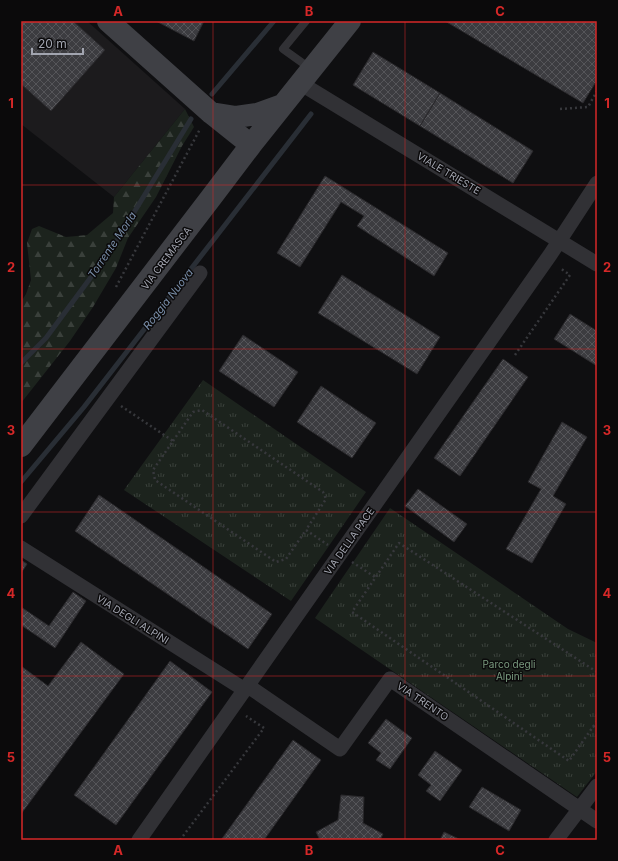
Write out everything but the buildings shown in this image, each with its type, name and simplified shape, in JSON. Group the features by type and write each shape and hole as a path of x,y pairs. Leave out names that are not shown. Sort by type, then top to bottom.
{"main road":[{"path":"108,21 211,113 250,144"},
{"name":"VIA CREMASCA","path":"21,446 210,200 250,144 350,21"},
{"path":"211,113 236,117 257,114 282,105"}],"street":[{"name":"VIALE TRIESTE","path":"306,76 597,264"},
{"name":"VIA DELLA PACE","path":"139,840 560,241 597,183"},
{"path":"21,516 200,273"},
{"name":"VIA DEGLI ALPINI","path":"21,548 246,688"},
{"name":"VIA TRENTO","path":"246,688 340,749 390,679 597,821"},
{"path":"556,840 597,786"}],"lane":[{"path":"306,21 283,49 306,76"}],"path":[{"path":"560,109 588,107 597,91"},
{"path":"114,292 211,113"},
{"path":"515,354 570,275 558,268"},
{"path":"108,397 173,441"},
{"path":"202,410 323,492 326,499 306,530 286,559 276,562 155,480 153,470 193,412 202,410"},
{"path":"306,530 375,577"},
{"path":"597,672 399,543 352,612 569,761 597,721"},
{"path":"180,840 264,728 244,714"},
{"path":"593,726 597,728"}],"shaded area":[{"path":"21,21 87,21 185,109 114,197 21,124"}],"green space":[{"path":"185,109 194,127 182,146 156,197 128,238 116,268 93,307 70,341 21,403 21,302 26,294 31,280 27,243 32,229 39,226 66,237 87,235 113,213 114,197"},
{"path":"203,380 366,492 291,601 124,490"},
{"name":"Parco degli Alpini","path":"390,508 568,629 597,643 597,771 577,797 315,618"}],"waterway":[{"name":"Torrente Morla","path":"212,94 274,21"},
{"name":"Roggia Nuova","path":"21,482 84,407 311,114"},
{"name":"Torrente Morla","path":"21,363 46,338 111,250 191,119"}]}
